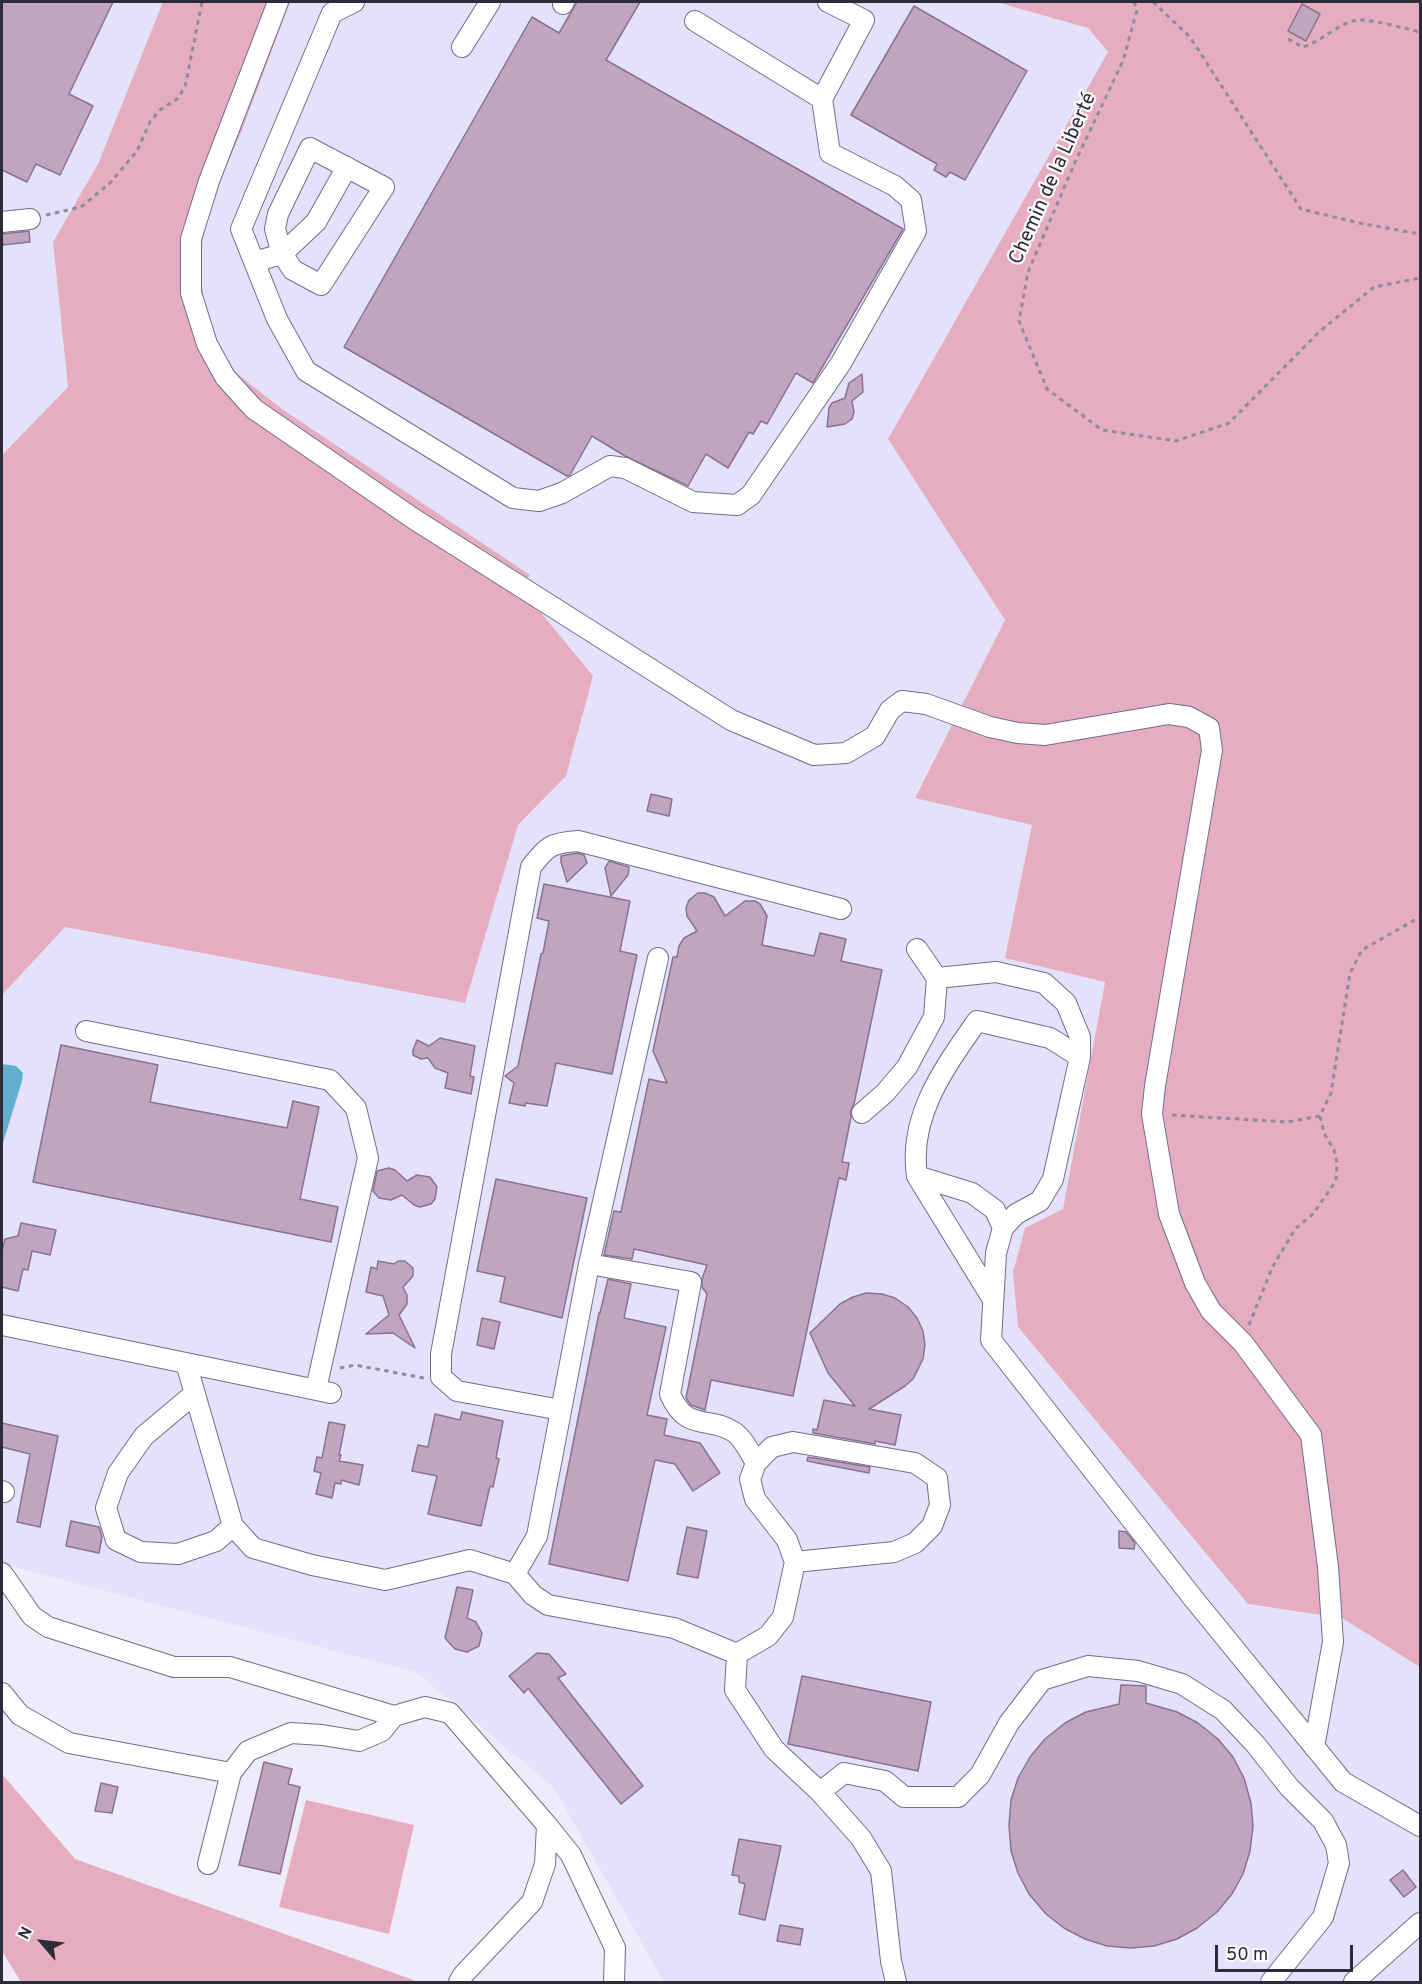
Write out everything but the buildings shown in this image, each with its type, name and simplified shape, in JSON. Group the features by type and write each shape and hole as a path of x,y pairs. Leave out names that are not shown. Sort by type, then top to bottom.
{"street":[{"path":"278,2 209,181 191,239 191,293 207,344 225,377 254,409 424,525 731,720 814,755 846,753 875,736 890,710 902,701 926,704 990,727 1018,733 1045,735 1169,714 1190,717 1209,728 1212,750 1152,1114 1169,1214 1195,1283 1211,1311 1243,1344 1311,1435 1328,1567 1333,1642 1314,1747"},
{"path":"354,2 332,13 241,229 277,319 306,371 513,498 539,501 562,493 610,466 625,468 693,502 737,505 751,495 841,363 916,231 911,201 895,186 830,153 822,99 864,20 828,2"},
{"path":"462,47 489,2"},
{"path":"695,21 822,99"},
{"path":"310,148 384,187 321,285 293,270 282,254 275,229 278,214 310,148"},
{"path":"254,262 282,254 316,222 347,167"},
{"path":"2,222 30,219"},
{"path":"561,1410 457,1391 441,1377 441,1354 531,867 543,852 557,842 578,841 841,909"},
{"path":"862,1113 885,1094 907,1066 934,1017 937,978 917,949"},
{"path":"515,1574 537,1536 589,1264 658,958"},
{"path":"937,978 996,972 1044,982 1066,1003 1080,1036 1080,1057 1053,1179 1040,1201 1016,1214 1003,1228 996,1253 991,1340 1193,1599 1342,1782 1420,1826"},
{"path":"992,1298 917,1176 914,1155 924,1107 945,1066 977,1021 1050,1038 1080,1057"},
{"path":"2,1325 323,1391 368,1158 356,1108 330,1080 86,1031"},
{"path":"917,1176 972,1193 995,1210 1003,1228"},
{"path":"589,1264 691,1282 670,1395 676,1410 695,1421 732,1431 741,1437 756,1463"},
{"path":"186,1363 233,1526 253,1548 312,1565 385,1580 470,1560 515,1574 533,1595 548,1605 674,1628 737,1654"},
{"path":"194,1394 144,1436 118,1473 106,1508 116,1540 141,1552 178,1554 216,1541 233,1526"},
{"path":"737,1654 768,1636 783,1617 795,1562 787,1540 755,1499 750,1479 756,1463 772,1447 794,1442 915,1463 937,1478 940,1505 932,1526 915,1543 894,1552 795,1562"},
{"path":"2,1573 32,1616 48,1628 174,1667 230,1667 394,1716 425,1707 450,1713 571,1855 615,1948 614,1983"},
{"path":"737,1654 735,1690 774,1749 820,1792 861,1838 881,1871 891,1961 896,1983"},
{"path":"820,1792 844,1773 885,1780 904,1797 958,1797 980,1775 1009,1723 1042,1680 1088,1666 1138,1671 1182,1684 1223,1710 1256,1744 1289,1787 1323,1821 1336,1845 1340,1863 1323,1917 1271,1983"},
{"path":"2,1693 20,1715 69,1743 231,1773"},
{"path":"208,1863 231,1773 248,1750 291,1733 322,1735 358,1742 382,1731 394,1716"},
{"path":"459,1983 471,1966 532,1902 545,1864 547,1825"},
{"path":"1354,1983 1420,1923"}],"path":[{"path":"30,219 81,207 110,183 136,150 150,122 160,110 177,99 185,87 202,2"},
{"name":"Chemin de la Liberté","path":"1134,2 1137,10 1123,61 1076,160 1028,272 1019,321 1047,389 1102,430 1176,441 1229,423 1319,332 1374,287 1420,278"},
{"path":"1154,2 1190,37 1301,208 1359,223 1420,234"},
{"path":"1288,39 1303,47 1314,44 1348,23 1360,20 1420,32"},
{"path":"1243,1344 1272,1268 1295,1229 1313,1214 1336,1181 1337,1163 1334,1150 1324,1133 1320,1116 1331,1093 1350,974 1362,950 1420,917"},
{"path":"1152,1114 1287,1122 1320,1116"},
{"path":"323,1391 334,1369 355,1365 431,1380 441,1377"}],"shaded area":[{"path":"2,2 163,2 98,164 53,242 68,387 2,455"},
{"path":"163,2 290,2 242,130 216,190 203,237 200,275 206,308 218,342 236,373 282,409 530,575 520,587 593,676 566,776 518,825 465,1003 65,927 2,995 2,455 68,387 53,242 98,164"},
{"path":"290,2 996,2 1088,28 1108,52 888,439 1005,620 915,797 1032,825 1006,958 1105,982 1063,1209 1025,1228 1013,1272 1018,1327 1248,1604 1342,1618 1420,1667 1420,1982 664,1982 554,1788 416,1672 2,1564 2,995 64,927 464,1003 518,825 566,776 593,676 520,587 529,574 282,409 236,373 218,342 206,308 200,275 203,237 216,190 242,130"},
{"path":"996,2 1420,2 1420,1667 1342,1618 1248,1604 1018,1327 1013,1272 1025,1228 1063,1209 1105,982 1005,958 1032,825 915,798 1005,620 888,439 1108,52 1088,28"},
{"path":"2,1774 75,1859 419,1982 21,1982 2,1951"},
{"path":"306,1800 414,1825 389,1934 279,1907"}],"water":[{"path":"2,1064 16,1066 23,1073 2,1146"}]}
